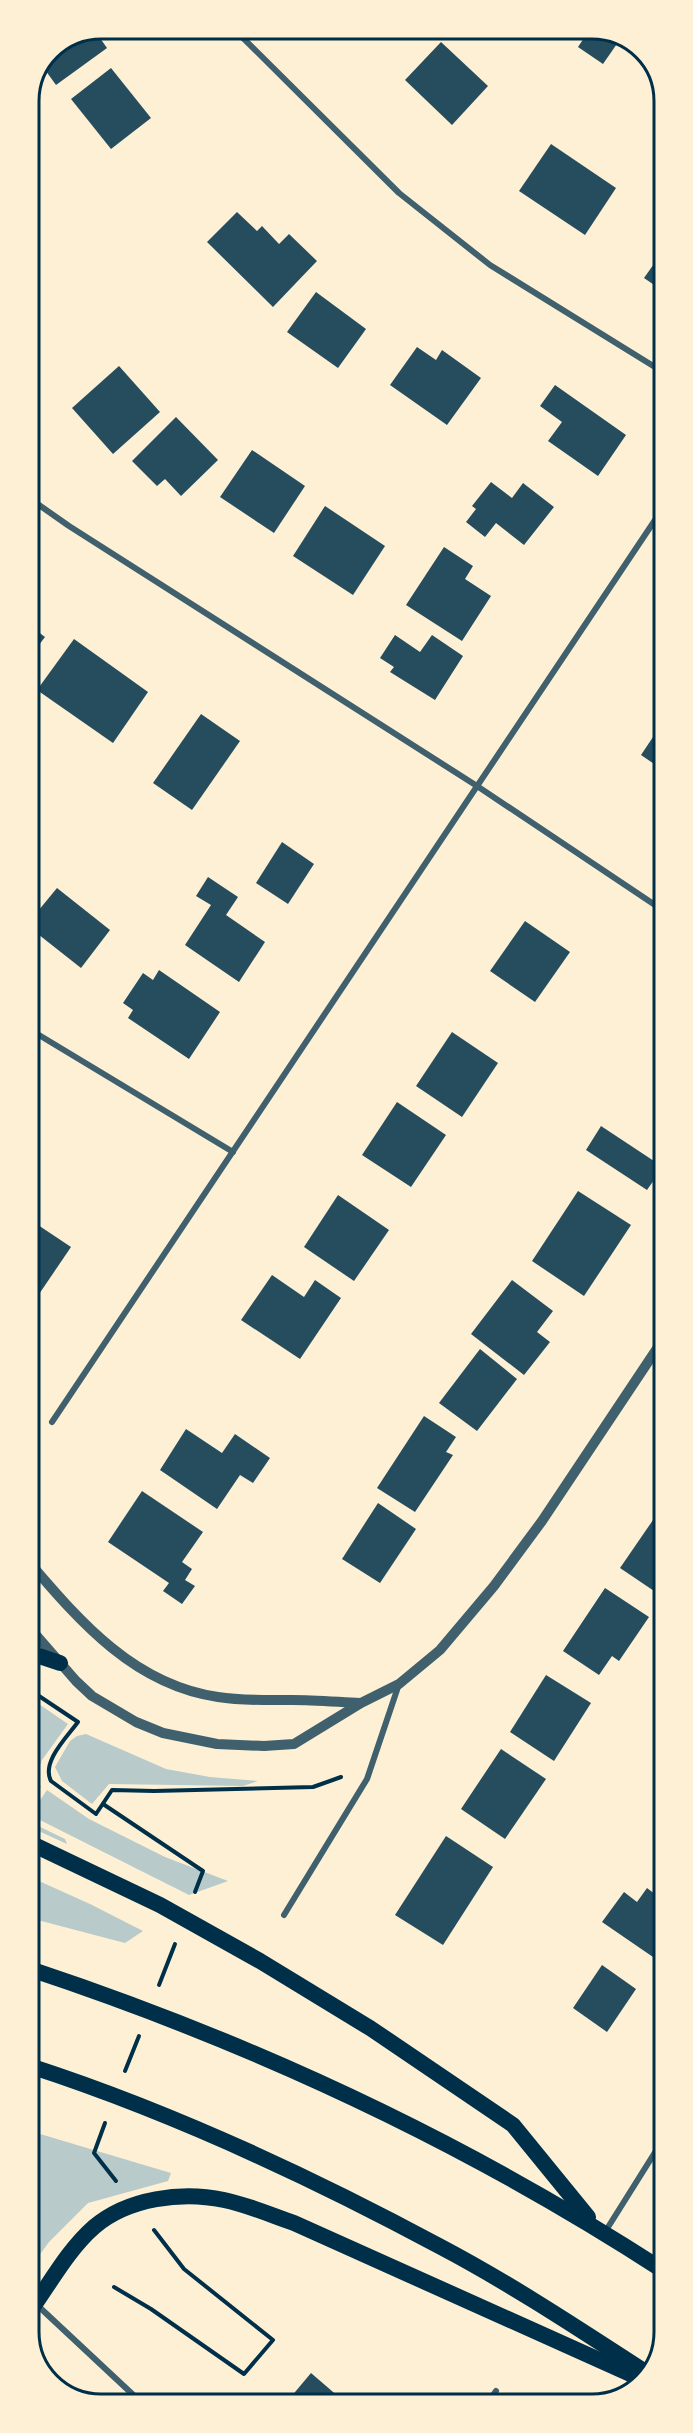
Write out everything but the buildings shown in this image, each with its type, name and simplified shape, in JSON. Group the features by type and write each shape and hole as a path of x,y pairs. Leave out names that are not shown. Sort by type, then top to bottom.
{"highway":[{"path":"39,1656 60,1663"},
{"path":"39,1847 160,1905 313,1992 513,2125 601,2230"},
{"path":"39,1971 194,2027 369,2106 519,2181 654,2264"},
{"path":"39,2069 187,2124 317,2183 442,2247 641,2369"},
{"path":"39,2300 76,2248 94,2228 114,2213 162,2198 193,2197 224,2200 294,2223 636,2376"}],"street":[{"path":"244,39 399,193 490,266 654,366"},
{"path":"39,505 477,786 654,904"},
{"path":"52,1422 654,521"},
{"path":"39,1035 232,1152"},
{"path":"39,1638 92,1696 136,1722 163,1733 217,1744 264,1746 294,1744 361,1703 399,1684 440,1650 494,1586 542,1521 654,1353"},
{"path":"39,1574 77,1618 102,1641 145,1672 168,1683 193,1693 244,1700 361,1703"},
{"path":"284,1915 358,1795 373,1765 399,1684"},
{"path":"601,2230 654,2153"},
{"path":"39,2313 132,2394"}],"path":[{"path":"39,1696 78,1722 48,1767 48,1775 51,1781 96,1814 112,1790 313,1787 373,1765"},
{"path":"103,1803 203,1871"},
{"path":"114,2287 151,2309 244,2374 273,2340 184,2268"}],"shaded area":[{"path":"39,1704 68,1724 42,1760 39,1768"},
{"path":"86,1734 166,1769 210,1777 258,1781 243,1786 109,1784 92,1804 62,1781 55,1767 70,1741"},
{"path":"47,1790 89,1819 165,1857 228,1881 189,1895 39,1820 39,1802"},
{"path":"39,1826 65,1839 67,1844 39,1831"},
{"path":"39,1881 143,1931 125,1943 39,1920"},
{"path":"39,2134 171,2173 168,2181 88,2203 49,2242 39,2256"}]}
